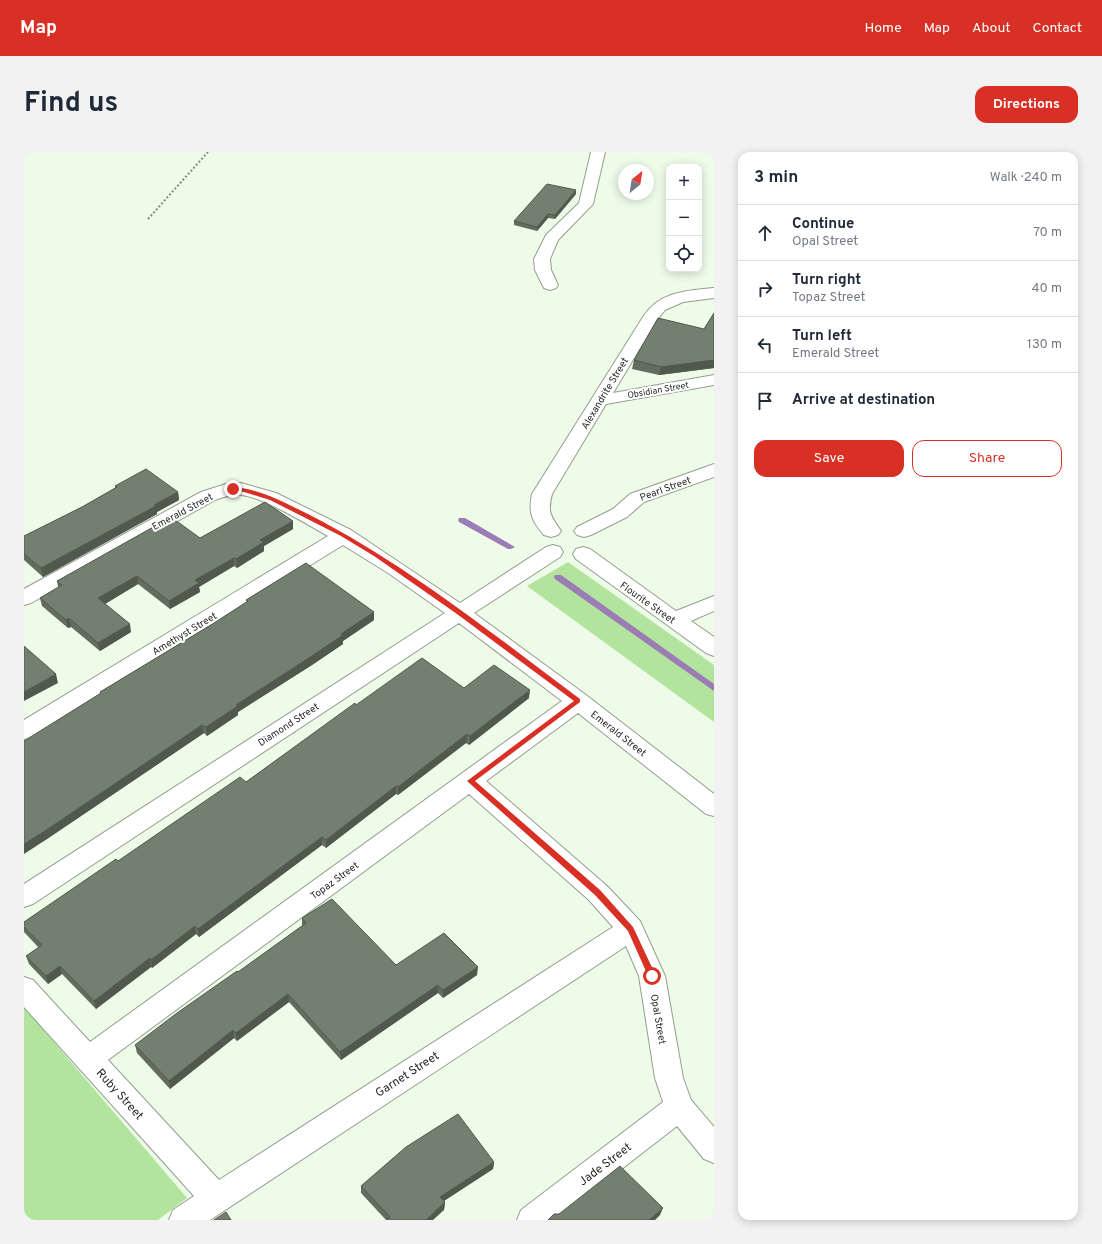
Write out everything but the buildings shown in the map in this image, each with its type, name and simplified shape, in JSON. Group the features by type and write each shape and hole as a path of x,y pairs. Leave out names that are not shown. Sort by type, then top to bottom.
{"street":[{"path":"550,285 543,270 542,259 551,238 586,204 598,152"},
{"name":"Alexandrite Street","path":"552,541 540,516 538,506 542,494 646,325 661,306 673,300 689,296 714,293"},
{"name":"Obsidian Street","path":"601,400 714,380"},
{"name":"Pearl Street","path":"584,532 620,513 637,498 714,470"},
{"name":"Pearl Street","path":"620,513 651,509 714,486"},
{"name":"Emerald Street","path":"24,598 208,496 222,490 239,489 256,493 272,499 344,535 408,576 459,612 578,701 714,807"},
{"path":"567,527 584,532 591,541 591,546 583,554 568,556 552,541 567,527"},
{"name":"Amethyst Street","path":"24,731 344,535"},
{"name":"Diamond Street","path":"24,897 459,612 552,541"},
{"name":"Flourite Street","path":"583,554 714,648"},
{"path":"674,620 714,603"},
{"name":"Topaz Street","path":"88,1058 578,701"},
{"name":"Opal Street","path":"470,781 598,893 631,929 652,976 669,1078 679,1107 714,1149"},
{"name":"Garnet Street","path":"184,1220 631,929"},
{"name":"Ruby Street","path":"24,988 216,1199"},
{"name":"Jade Street","path":"532,1220 679,1107"}],"path":[{"path":"148,219 208,152"}],"green space":[{"path":"568,562 714,665 714,722 527,586"},
{"path":"24,1007 187,1198 158,1220 24,1220"}],"waterway":[{"path":"462,520 511,547"},
{"path":"558,577 714,688"}],"route":[{"path":"233,489 245,490 272,499 344,535 414,580 578,701 470,781 598,893 631,929 652,976"}]}
